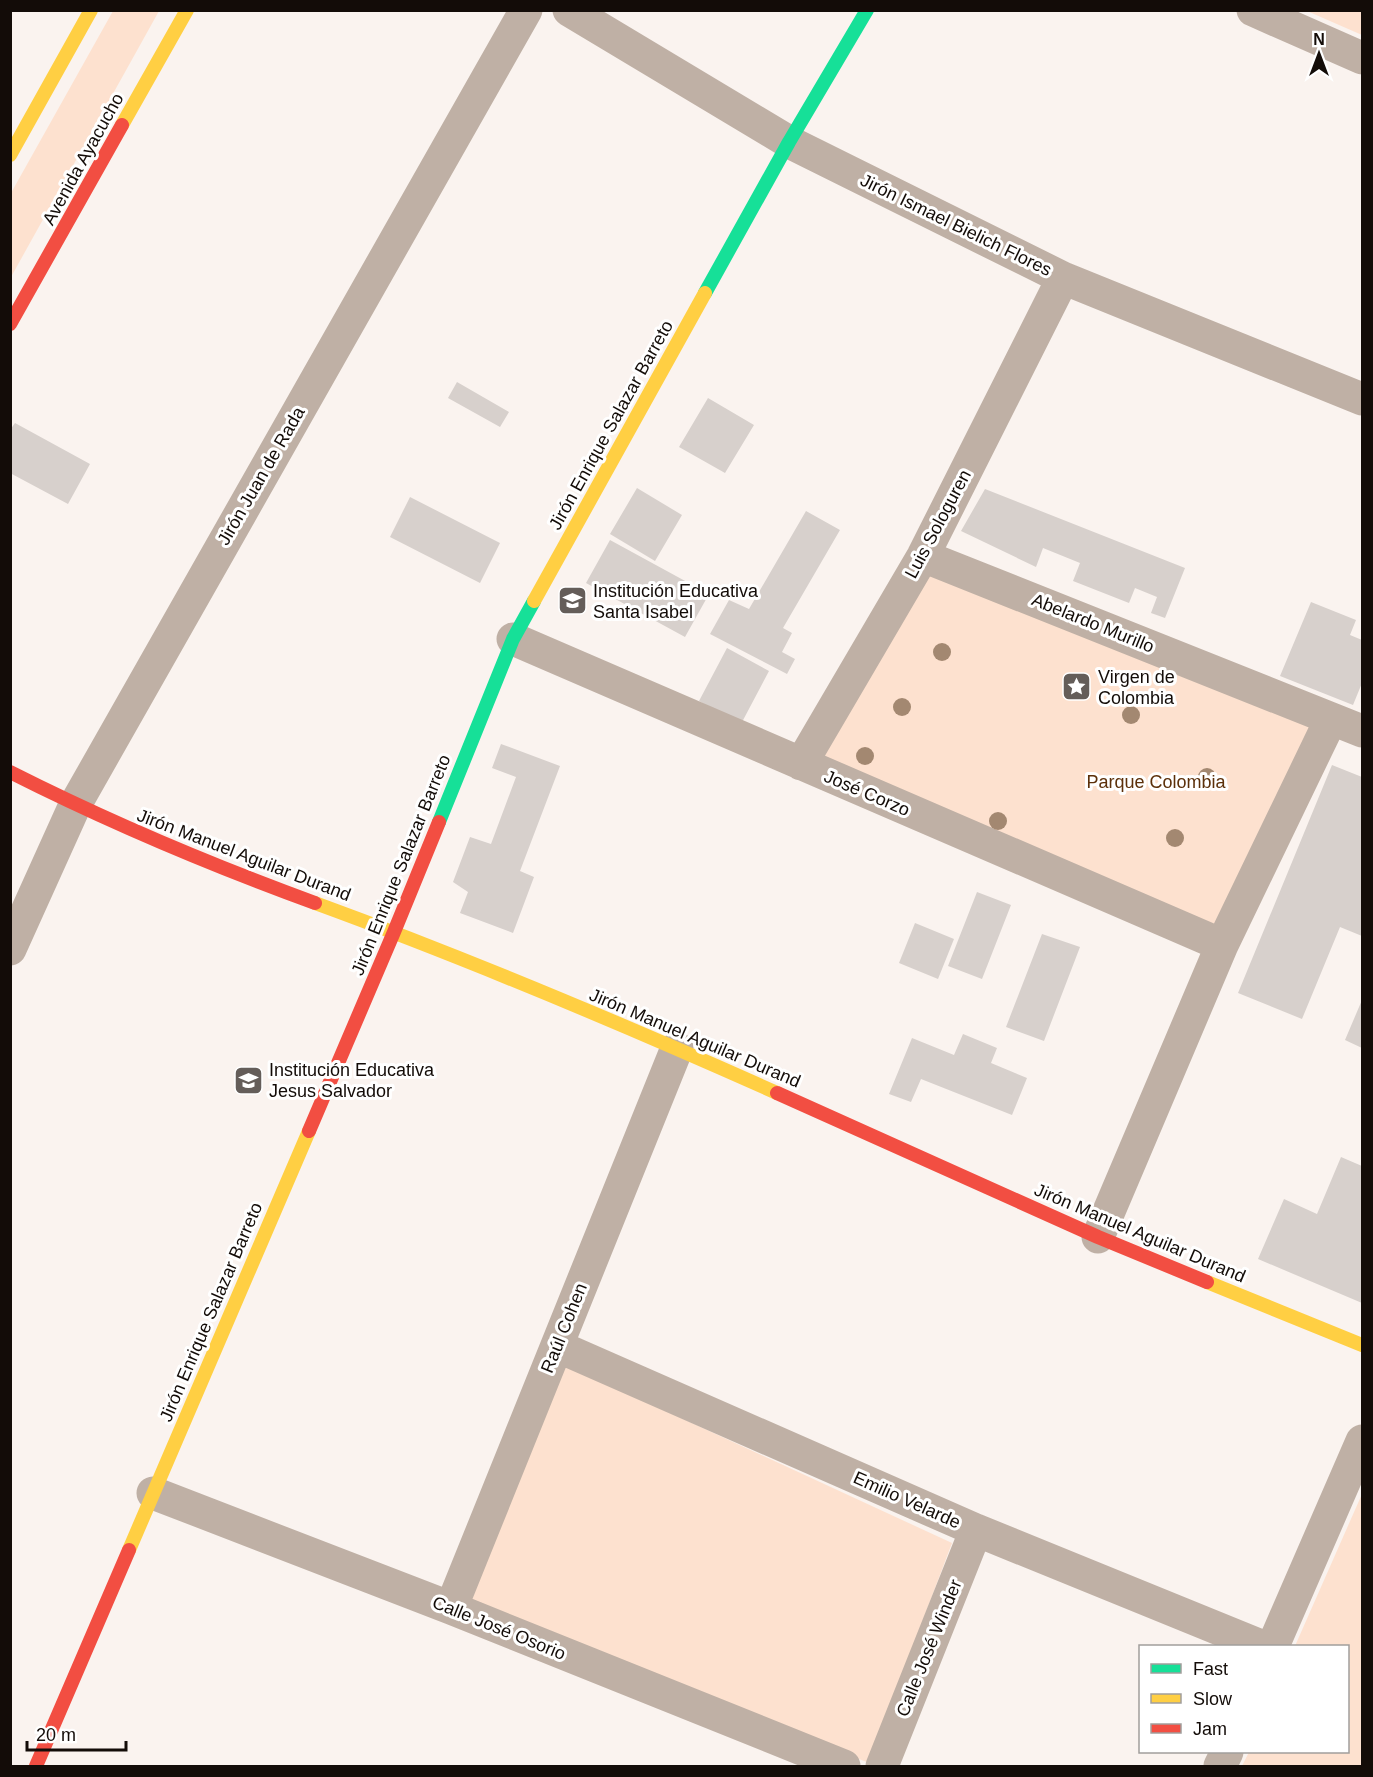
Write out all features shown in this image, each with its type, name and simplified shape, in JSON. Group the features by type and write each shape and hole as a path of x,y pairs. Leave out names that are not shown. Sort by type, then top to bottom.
{"street":[{"path":"10,155 91,10"},
{"name":"Avenida Ayacucho","path":"10,324 187,10"},
{"name":"Jirón Juan de Rada","path":"10,949 75,805 526,10"},
{"name":"Jirón Ismael Bielich Flores","path":"569,10 789,142 1063,278 1362,399"},
{"name":"Jirón Enrique Salazar Barreto","path":"36,1767 394,932 513,639 789,142 867,10"},
{"path":"1254,10 1362,58"},
{"name":"Luis Sologuren","path":"801,764 924,556 1063,278"},
{"name":"Abelardo Murillo","path":"924,556 1362,731"},
{"name":"José Corzo","path":"513,639 1222,945"},
{"path":"1098,1237 1222,945 1331,719"},
{"name":"Jirón Manuel Aguilar Durand","path":"10,772 75,805 236,874 394,932 677,1048 1098,1237 1362,1345"},
{"name":"Raúl Cohen","path":"451,1608 677,1048"},
{"name":"Emilio Velarde","path":"557,1346 976,1530 1256,1645"},
{"path":"1274,1645 1362,1441"},
{"name":"Calle José Osorio","path":"153,1493 451,1608 844,1767"},
{"name":"Calle José Winder","path":"882,1767 976,1530"},
{"path":"1220,1767 1227,1753"}],"green space":[{"path":"113,11 159,11 11,277 11,193"},
{"path":"1307,11 1362,11 1362,35"},
{"name":"Parque Colombia","path":"923,556 1331,719 1222,945 801,764"},
{"path":"562,1363 952,1543 869,1763 467,1601"},
{"path":"1362,1494 1362,1766 1242,1766 1248,1753 1349,1753 1349,1645 1295,1645"}],"building":[{"path":"457,382 509,412 500,427 448,398"},
{"path":"708,398 754,425 725,473 679,447"},
{"path":"15,423 90,464 68,504 10,473 10,430"},
{"path":"637,488 682,515 655,561 610,534"},
{"path":"985,489 1185,568 1165,618 1151,613 1157,597 1135,588 1129,603 1073,581 1080,563 1043,548 1036,567 961,531"},
{"path":"410,497 500,543 480,583 390,537"},
{"path":"806,511 840,530 783,628 792,633 782,652 795,659 787,674 710,634 729,600 749,609"},
{"path":"610,540 709,594 685,637 586,583"},
{"path":"1311,602 1356,620 1350,635 1362,640 1362,683 1353,705 1280,676"},
{"path":"727,648 769,671 741,724 699,701"},
{"path":"501,744 560,766 520,871 534,877 513,933 460,913 468,892 453,882 470,837 491,844 516,777 492,768"},
{"path":"1332,765 1362,777 1362,936 1340,927 1302,1019 1238,993"},
{"path":"977,892 1011,905 982,979 948,966"},
{"path":"915,923 954,939 938,979 899,963"},
{"path":"1042,934 1080,947 1044,1041 1006,1027"},
{"path":"1362,1000 1362,1048 1345,1040"},
{"path":"963,1034 997,1048 991,1063 1027,1078 1012,1115 921,1079 911,1102 889,1094 912,1038 954,1055"},
{"path":"1341,1157 1362,1166 1362,1303 1258,1259 1284,1199 1317,1214"}],"traffic: fast":[{"path":"705,293 789,142 867,10"},
{"path":"439,822 513,639 534,601"}],"traffic: slow":[{"path":"10,155 91,10"},
{"path":"122,125 187,10"},
{"path":"534,601 705,293"},
{"path":"315,903 548,994 777,1093"},
{"path":"129,1550 309,1131"},
{"path":"1207,1282 1362,1345"}],"traffic: jam":[{"path":"10,324 122,125"},
{"path":"10,772 161,842 315,903"},
{"path":"309,1131 439,822"},
{"path":"777,1093 1098,1237 1207,1282"},
{"path":"36,1766 129,1550"}],"place":[{"name":"Institución Educativa Santa Isabel","path":"572,601"},
{"name":"Virgen de Colombia","path":"1077,687"},
{"name":"Institución Educativa Jesus Salvador","path":"248,1080"}]}
